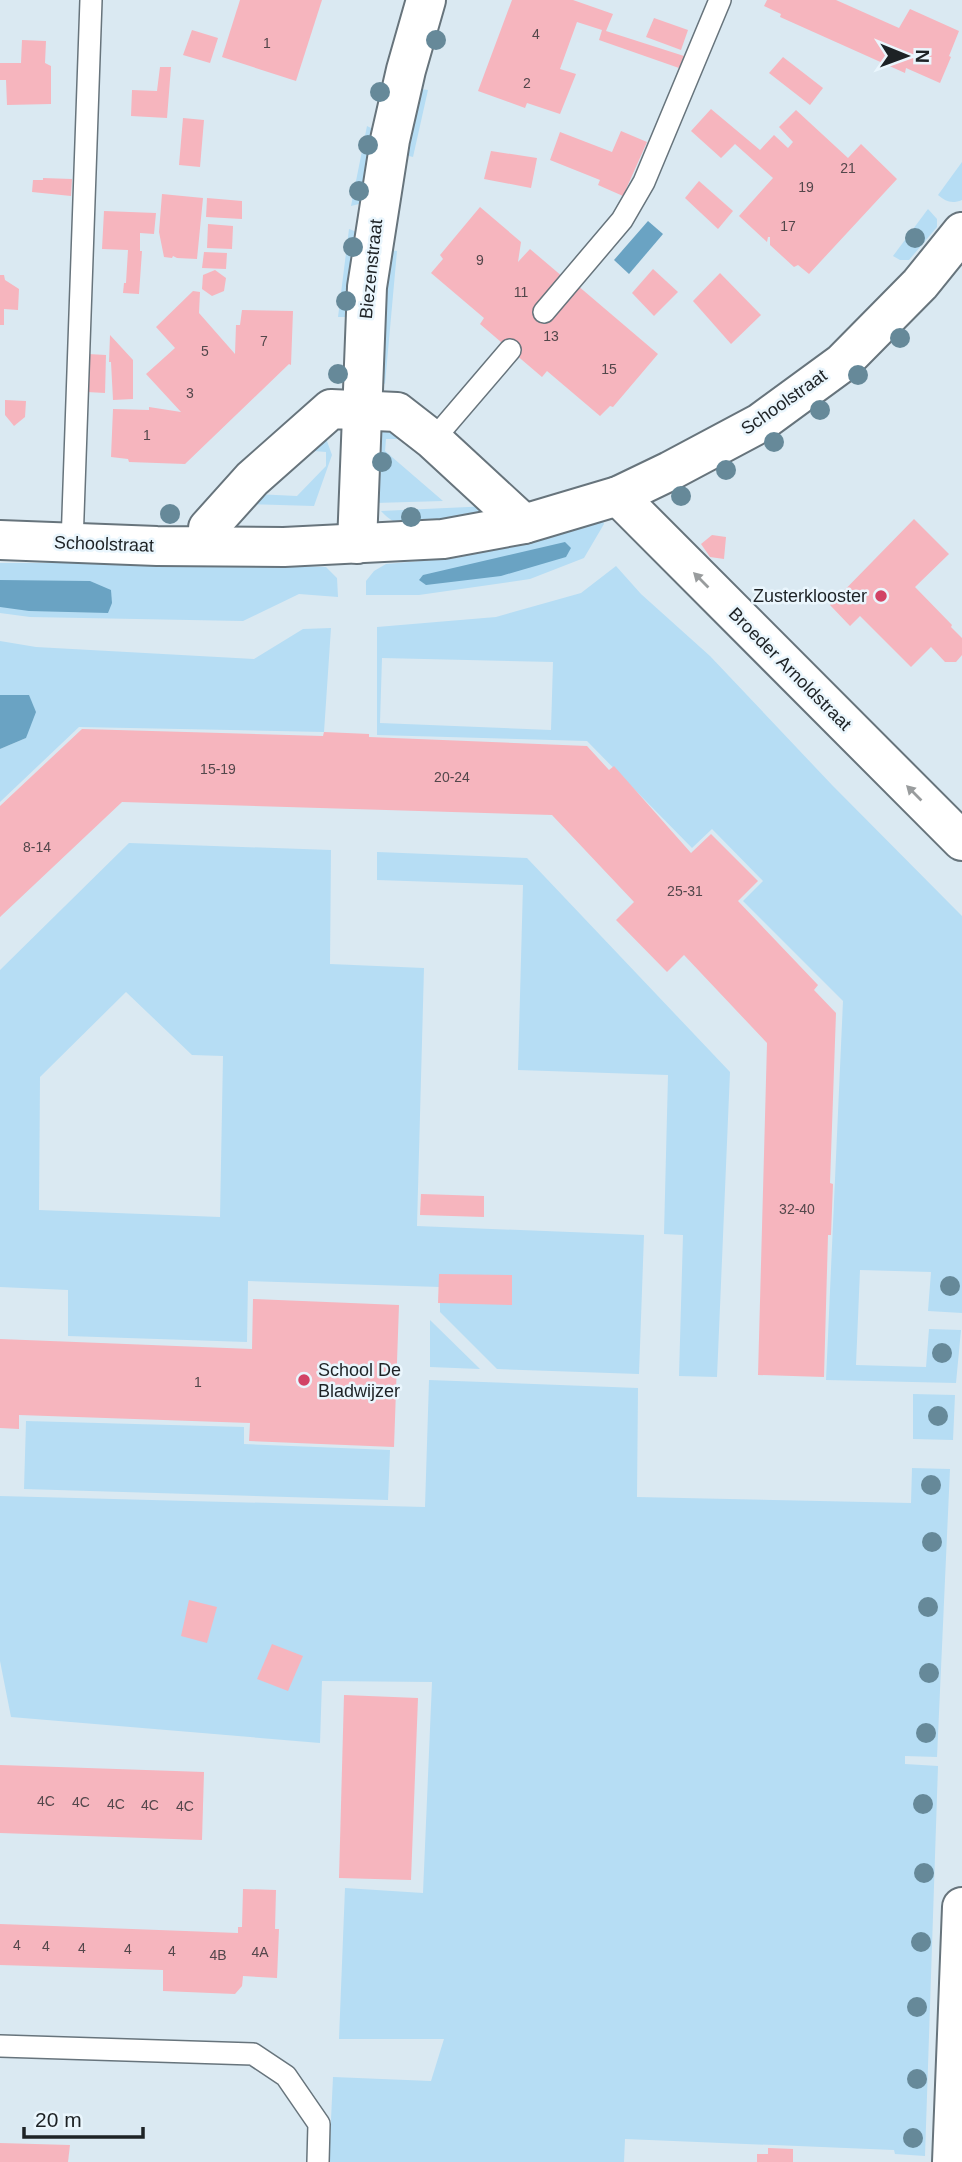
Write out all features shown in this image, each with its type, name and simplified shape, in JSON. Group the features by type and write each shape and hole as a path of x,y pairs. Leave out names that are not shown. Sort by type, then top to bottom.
{"street":[{"name":"Biezenstraat","path":"357,544 366,287 390,139 426,0"},
{"name":"Schoolstraat","path":"0,540 284,548 443,539 524,524 618,496 760,423 842,363 920,284 962,232"},
{"path":"208,546 208,528 252,479 331,409 397,412 433,440 524,524"},
{"name":"Broeder Arnoldstraat","path":"618,496 962,841"},
{"path":"953,2162 962,1907"}],"lane":[{"path":"72,544 91,0"},
{"path":"544,312 622,220 639,191 720,0"},
{"path":"433,440 510,350"},
{"path":"0,2046 253,2054 286,2076 319,2124 318,2162"}],"shaded area":[{"path":"421,89 428,90 413,157 405,155"},
{"path":"367,126 375,130 366,199 351,206"},
{"path":"962,162 962,200 946,201 938,195"},
{"path":"928,209 937,219 937,227 909,260 900,260 893,256"},
{"path":"648,221 663,234 629,274 614,260"},
{"path":"349,229 357,232 348,317 338,317"},
{"path":"382,249 397,251 385,384 376,379"},
{"path":"388,425 412,439 386,439 385,451 443,501 375,503 377,431"},
{"path":"323,430 332,455 314,506 242,504 255,494 297,496 326,466 326,452 301,450"},
{"path":"490,506 489,515 419,525 396,522 381,511"},
{"path":"602,518 604,524 584,558 530,579 419,595 366,595 366,581 374,571 386,564 455,558 534,542"},
{"path":"565,542 571,548 566,557 501,576 426,585 419,580 423,575"},
{"path":"0,563 326,567 337,578 338,597 299,594 243,621 30,617 0,613"},
{"path":"616,566 641,594 710,656 832,785 962,916 962,1313 928,1311 931,1272 860,1270 856,1365 926,1367 929,1329 961,1330 956,1383 826,1380 843,1001 743,901 763,881 712,829 692,848 587,741 377,735 377,627 496,617 581,593","holes":["382,658 553,662 551,730 380,723"]},
{"path":"0,580 90,581 111,590 112,603 108,613 29,611 0,607"},
{"path":"331,628 324,732 79,727 0,802 0,749 26,738 29,695 0,695 0,641 36,647 254,659 303,629"},
{"path":"0,695 29,695 36,712 26,738 0,749"},
{"path":"129,843 331,850 330,964 424,968 417,1226 644,1235 639,1374 497,1369 440,1312 440,1287 248,1281 247,1342 68,1336 68,1290 0,1287 0,970","holes":["126,992 192,1055 223,1056 220,1217 39,1210 40,1077"]},
{"path":"377,852 527,858 730,1072 717,1377 679,1376 683,1235 664,1234 668,1075 518,1070 523,885 377,880"},
{"path":"430,1320 480,1369 430,1367"},
{"path":"429,1380 638,1388 637,1497 911,1503 912,1468 950,1469 937,1757 905,1756 905,1764 938,1766 925,2156 895,2154 894,2150 625,2139 624,2162 329,2162 333,2077 431,2081 444,2039 339,2039 345,1888 423,1893 432,1682 322,1681 320,1743 11,1717 0,1661 0,1496 425,1507"},
{"path":"913,1394 955,1395 953,1440 913,1439"},
{"path":"26,1421 244,1427 244,1444 390,1450 388,1500 24,1489"}],"building":[{"path":"240,0 322,0 296,81 222,57"},
{"path":"512,0 573,0 613,14 606,31 684,56 679,68 599,40 602,30 577,22 560,69 576,74 560,114 527,103 525,108 478,91"},
{"path":"767,0 836,0 899,28 910,9 959,31 940,83 906,68 905,73 780,17 781,14 764,6"},
{"path":"654,18 688,30 681,50 646,37"},
{"path":"192,30 218,38 210,63 183,55"},
{"path":"22,40 46,41 45,63 51,66 51,104 7,105 6,80 0,80 0,63 21,63"},
{"path":"783,57 823,88 810,105 769,73"},
{"path":"160,67 171,67 167,118 131,116 132,90 157,91"},
{"path":"711,109 760,150 774,135 788,148 793,142 779,127 796,110 848,158 861,144 897,179 809,274 798,265 794,267 770,245 770,237 767,242 739,216 773,178 735,144 721,158 691,131"},
{"path":"183,118 204,120 200,167 179,165"},
{"path":"621,131 647,142 623,196 598,185 600,180 550,160 560,132 612,152"},
{"path":"491,151 537,158 531,188 484,179"},
{"path":"72,179 71,196 32,192 33,180"},
{"path":"699,181 733,211 718,229 685,198"},
{"path":"162,194 203,198 197,259 164,257 159,232"},
{"path":"207,198 242,201 242,219 206,217"},
{"path":"480,207 521,242 518,262 530,249 658,354 613,407 610,406 600,416 547,371 542,377 480,324 484,318 431,273 443,259 440,255"},
{"path":"104,211 156,213 154,234 140,233 142,251 139,294 123,293 128,250 102,249"},
{"path":"208,224 233,226 232,249 207,248"},
{"path":"204,252 227,253 226,269 202,268"},
{"path":"653,269 678,292 654,316 632,293"},
{"path":"215,270 226,278 224,291 212,296 202,289 203,275"},
{"path":"720,273 761,315 731,344 693,301"},
{"path":"0,275 4,275 5,280 19,289 18,310 4,309 4,325 0,325"},
{"path":"193,291 200,292 199,313 235,354 236,325 240,325 242,310 293,311 291,365 185,464 129,462 128,459 111,457 113,409 149,410 149,407 181,412 146,374 175,348 156,327"},
{"path":"110,335 133,360 133,399 113,400 109,362"},
{"path":"88,354 106,355 105,393 87,392"},
{"path":"5,400 26,401 25,417 14,426 5,415"},
{"name":"Zusterklooster","path":"914,519 949,554 915,587 962,638 962,655 956,662 945,662 931,647 911,667 860,616 850,626 830,605"},
{"path":"712,535 726,537 724,559 710,557 701,544"},
{"path":"82,729 323,736 324,732 369,734 369,737 587,746 609,770 614,766 691,853 711,834 758,881 738,901 818,985 814,990 836,1013 830,1183 833,1184 831,1235 828,1235 824,1377 758,1375 767,1043 684,955 667,972 616,920 634,902 552,815 122,802 0,917 0,806"},
{"path":"421,1194 484,1196 484,1217 420,1215"},
{"path":"439,1274 512,1275 512,1305 438,1303"},
{"path":"253,1299 399,1305 394,1447 249,1441 250,1423 19,1415 19,1429 0,1428 0,1339 252,1349"},
{"path":"189,1600 217,1607 207,1643 181,1636"},
{"path":"272,1644 303,1656 288,1691 257,1679"},
{"path":"344,1695 418,1698 411,1880 339,1878"},
{"path":"0,1765 204,1772 202,1840 0,1833"},
{"path":"243,1889 276,1890 275,1929 279,1929 277,1978 243,1976 242,1986 235,1994 163,1991 163,1970 0,1965 0,1924 238,1933 238,1927 242,1927"},
{"path":"0,2143 70,2145 68,2162 0,2162"},
{"path":"768,2148 793,2149 793,2162 757,2162 757,2154 768,2154"}],"place":[{"name":"Zusterklooster","path":"881,596"},
{"name":"School De Bladwijzer","path":"304,1380"}]}
